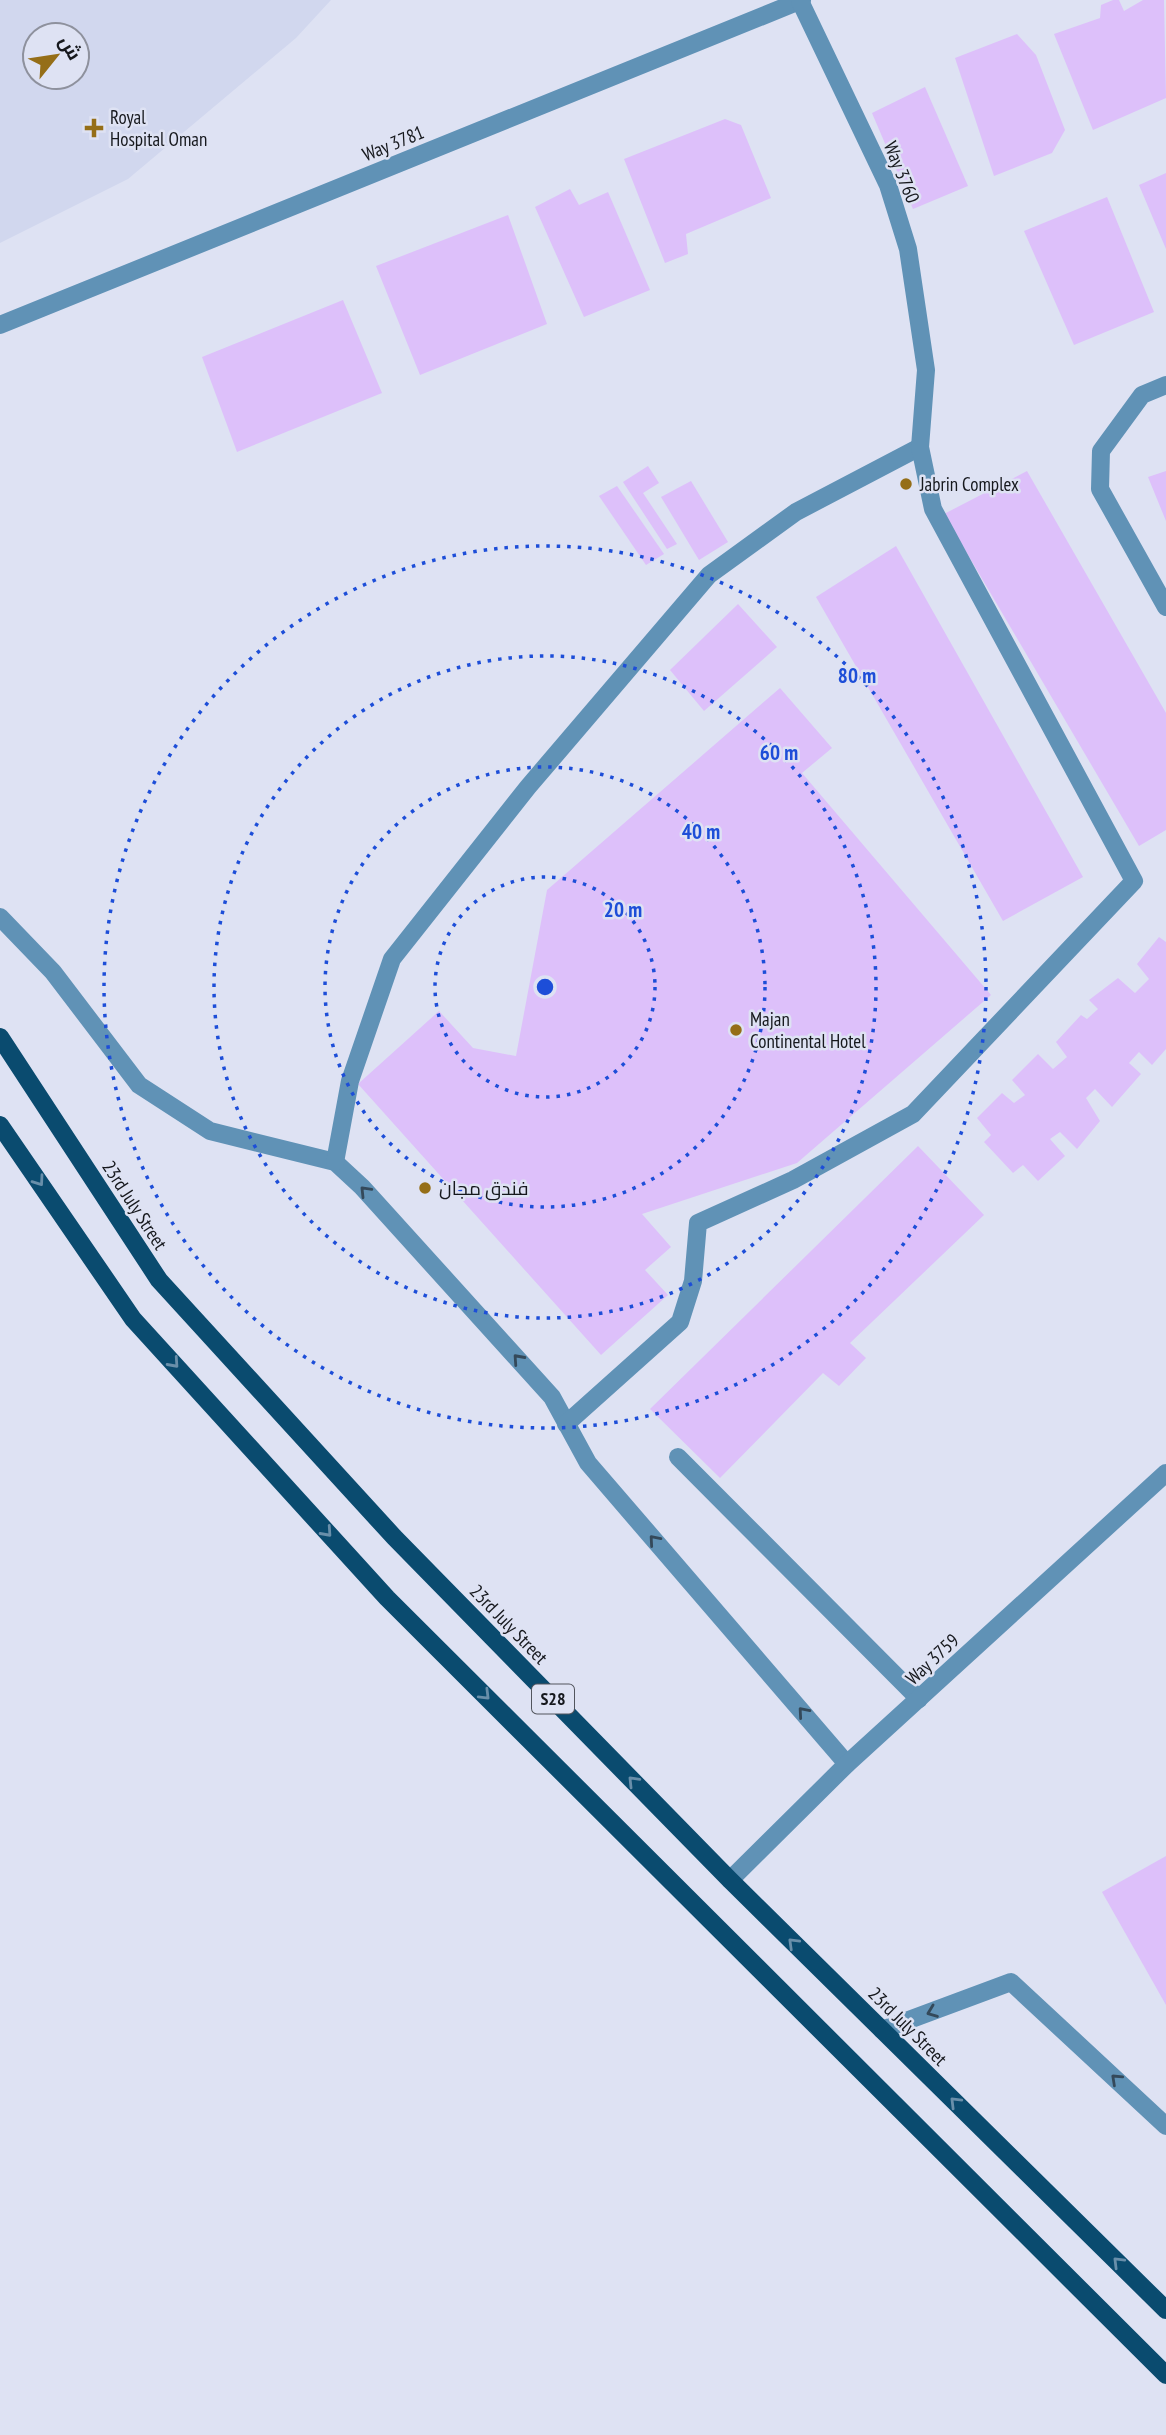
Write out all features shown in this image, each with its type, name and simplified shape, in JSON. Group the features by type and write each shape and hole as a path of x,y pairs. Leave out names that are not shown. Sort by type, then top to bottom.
{"main road":[{"name":"23rd July Street","path":"0,1037 159,1280 394,1537 730,1880 1163,2302"},
{"name":"S28","path":"0,1125 134,1319 387,1598 1166,2375"}],"street":[{"name":"Way 3781","path":"0,325 801,1"},
{"name":"Way 3760","path":"566,1424 680,1322 693,1281 698,1223 793,1180 913,1114 1134,881 933,509 920,447 926,370 908,249 888,185 801,1"},
{"path":"1166,386 1142,395 1101,451 1100,489 1166,607"},
{"path":"335,1162 350,1082 392,959 528,787 709,575 796,512 920,447"},
{"path":"0,917 53,972 139,1085 210,1131 335,1162 362,1187 552,1397 587,1463 847,1764"},
{"path":"678,1457 919,1699"},
{"name":"Way 3759","path":"730,1880 847,1764 1166,1472"},
{"path":"882,2030 1011,1982 1166,2126"}],"shaded area":[{"name":"Royal Hospital Oman","path":"0,0 331,0 296,38 128,179 0,243"}],"building":[{"path":"1119,0 1124,11 1143,0 1164,0 1166,98 1093,130 1054,34 1100,18 1101,5"},
{"path":"1017,34 1036,55 1065,130 1052,153 994,176 955,58"},
{"path":"925,87 968,186 913,209 872,113"},
{"path":"725,119 741,125 771,198 686,234 688,254 665,263 624,159"},
{"path":"1166,173 1166,249 1139,185"},
{"path":"570,189 579,205 608,192 650,290 584,317 535,207"},
{"path":"1107,197 1154,312 1074,345 1024,231"},
{"path":"508,215 547,324 420,375 376,266"},
{"path":"343,300 382,393 237,452 202,357"},
{"path":"648,466 659,483 643,493 677,544 667,549 623,482"},
{"path":"1027,471 1166,713 1166,830 1139,846 944,514"},
{"path":"1166,471 1166,521 1148,477"},
{"path":"691,481 728,542 699,560 661,497"},
{"path":"617,486 664,554 646,565 599,496"},
{"path":"896,546 1083,877 1003,921 816,597"},
{"path":"738,604 777,647 704,711 670,670"},
{"name":"Majan Continental Hotel","path":"780,688 832,748 802,773 991,995 797,1163 642,1214 671,1247 645,1270 668,1295 601,1355 358,1084 439,1011 473,1048 516,1056 547,890"},
{"path":"1159,937 1166,942 1166,1049 1152,1065 1139,1052 1129,1063 1141,1074 1112,1107 1095,1089 1086,1098 1100,1121 1077,1149 1060,1132 1050,1139 1065,1156 1038,1181 1023,1165 1013,1173 984,1142 991,1135 977,1118 1002,1093 1014,1103 1025,1095 1012,1080 1038,1054 1053,1069 1067,1057 1056,1042 1081,1015 1087,1019 1098,1009 1089,1000 1118,978 1135,993 1149,979 1137,964"},
{"path":"918,1146 984,1215 850,1343 866,1358 839,1386 823,1373 720,1478 650,1409"},
{"path":"1166,1856 1166,2005 1102,1892"}],"place":[{"name":"Royal Hospital Oman","path":"94,128"},
{"name":"Jabrin Complex","path":"906,484"},
{"name":"Majan Continental Hotel","path":"736,1030"},
{"name":"فندق مجان","path":"425,1188"}]}
